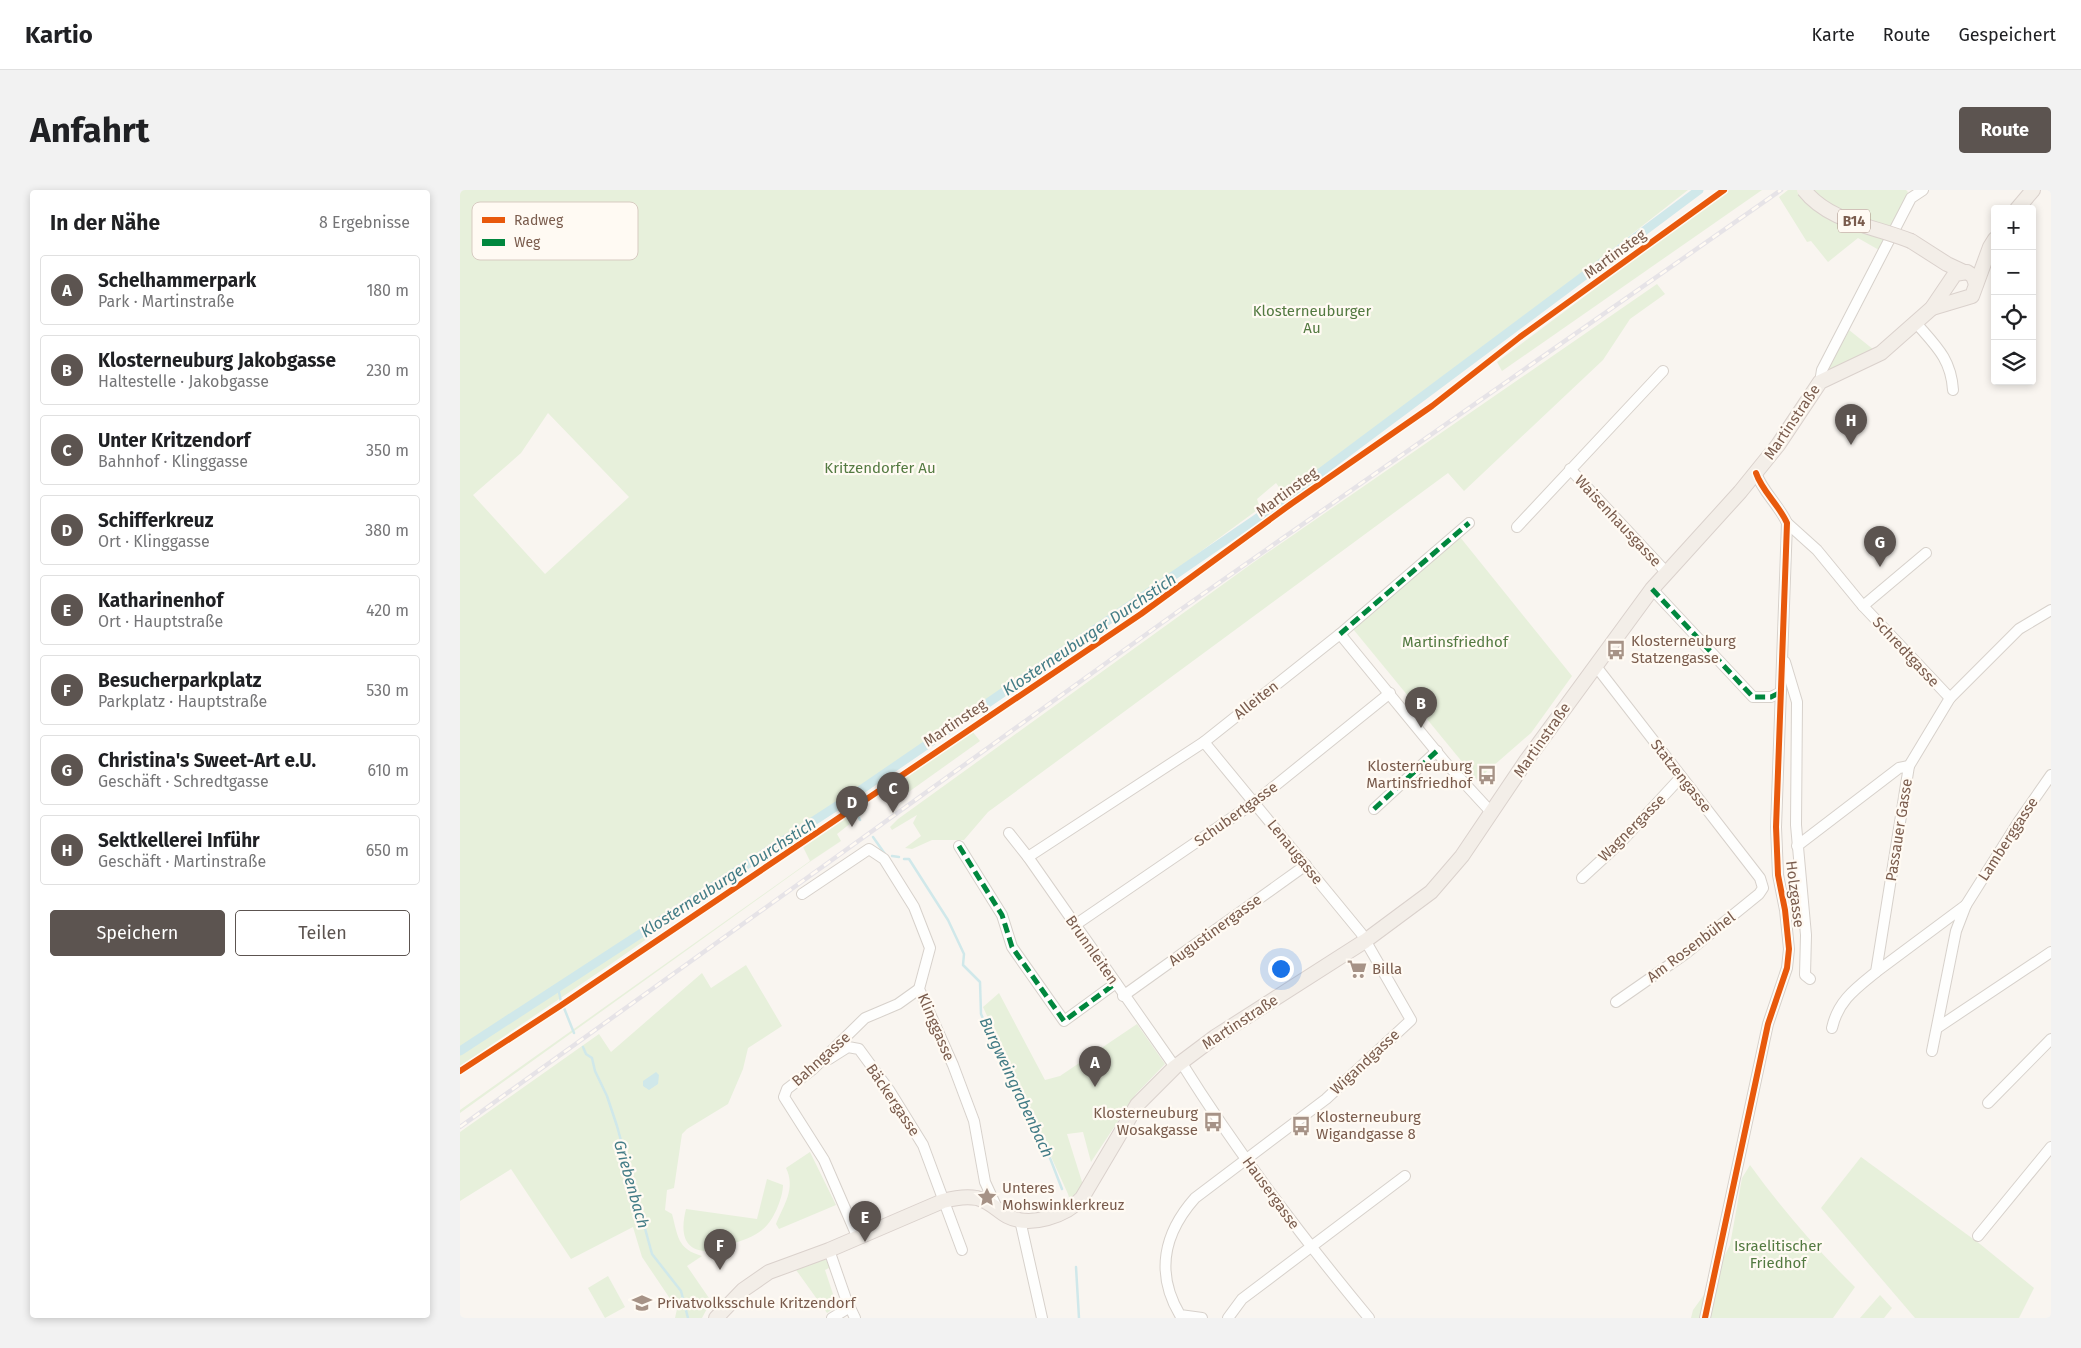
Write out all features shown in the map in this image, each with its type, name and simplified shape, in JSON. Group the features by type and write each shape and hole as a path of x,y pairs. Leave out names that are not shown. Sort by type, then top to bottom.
{"main road":[{"name":"B14","path":"1804,190 1818,206 1835,215 1911,240 1925,251 1973,276 1976,284"},
{"path":"2020,205 2033,190"},
{"path":"1820,382 1881,353 1932,308 1955,274 1964,271 1991,244"},
{"path":"1932,308 1972,296 1991,246"},
{"name":"B14","path":"1925,251 1948,283 1952,295 1962,300"},
{"name":"Martinstraße","path":"1020,1220 1058,1215 1073,1208 1082,1198 1137,1105 1178,1064 1215,1037 1364,941 1430,892 1462,856 1595,665 1652,589 1756,473 1778,445 1820,382"},
{"path":"716,1318 743,1290 768,1272 829,1250 857,1236 943,1201 959,1197 979,1198 998,1208 1008,1216 1020,1220"}],"street":[{"name":"Martinstraße","path":"1820,382 1822,370 1911,198 1923,190"},
{"path":"1916,323 1947,360 1952,374 1953,390"},
{"name":"Waisenhausgasse","path":"1517,527 1663,371"},
{"name":"Waisenhausgasse","path":"1570,469 1667,573"},
{"path":"1756,473 1787,523"},
{"name":"Alleiten","path":"1028,857 1204,742 1340,634 1469,523"},
{"name":"Schredtgasse","path":"1787,523 1817,550 1863,606 1950,698"},
{"name":"Holzgasse","path":"1705,1318 1768,1024 1787,968 1789,949 1785,910 1778,875 1776,827 1787,523"},
{"name":"Schredtgasse","path":"1863,606 1926,553"},
{"path":"1652,589 1753,698 1771,697 1781,692"},
{"path":"1909,766 1950,698 2019,629 2051,610"},
{"path":"1340,634 1437,751 1491,812"},
{"name":"Holzgasse","path":"1783,654 1797,702 1797,846 1806,935 1804,975 1810,979"},
{"name":"Statzengasse","path":"1595,665 1760,878 1763,888"},
{"name":"Schubertgasse","path":"1075,925 1255,802 1390,693"},
{"name":"Lenaugasse","path":"1204,742 1361,933 1364,941"},
{"path":"1374,810 1437,751"},
{"name":"Passauer Gasse","path":"1797,846 1899,768 1909,766 1876,972"},
{"name":"Lamberggasse","path":"1966,905 2019,820 2051,775"},
{"name":"Wagnergasse","path":"1582,878 1621,842 1681,777"},
{"name":"Brunnleiten","path":"1008,833 1028,857 1124,996 1178,1064"},
{"path":"959,846 1002,914 1012,947 1064,1020 1116,984"},
{"name":"Klinggasse","path":"802,894 869,849 884,859 914,907 930,948 918,990 953,1066 974,1121 985,1182 998,1208"},
{"name":"Augustinergasse","path":"1124,996 1306,865"},
{"name":"Am Rosenbühel","path":"1616,1002 1684,954 1759,894 1763,888"},
{"path":"1832,1028 1835,1016 1846,996 1966,905"},
{"path":"1932,1051 1956,931 1966,905"},
{"name":"Wigandgasse","path":"1246,1160 1326,1099 1411,1020 1364,941"},
{"path":"1937,1028 2051,952"},
{"name":"Bahngasse","path":"857,1236 824,1160 784,1097 787,1090 813,1069 865,1018 898,1004 918,990"},
{"path":"1988,1103 2051,1039"},
{"name":"Bäckergasse","path":"813,1069 848,1047 859,1049 889,1090 923,1145 962,1250"},
{"name":"Hausergasse","path":"1178,1064 1310,1246 1369,1318"},
{"path":"1978,1236 2051,1147"},
{"path":"1202,1318 1180,1315 1176,1308 1167,1274 1166,1246 1177,1222 1195,1198 1246,1160"},
{"path":"1228,1318 1242,1299 1405,1176"},
{"path":"1020,1220 1042,1318"},
{"path":"829,1250 855,1318"},
{"path":"832,1318 850,1307"}],"green space":[{"name":"Kritzendorfer Au","path":"460,190 1688,190 1290,502 1276,483 1257,499 1260,508 1166,577 611,964 460,1066","holes":["548,413 629,497 545,574 473,495 521,453"]},
{"path":"1727,190 1762,190 1502,371 1497,362"},
{"path":"1788,190 1906,190 1908,192 1879,250 1858,238 1828,262 1811,241 1807,242 1779,197"},
{"path":"1657,284 1665,294 1630,319 1603,360 1464,491 1448,473 988,812 964,840 932,840 912,849 905,848 921,836 913,823 917,815 892,830 890,827 898,819 1254,562"},
{"path":"1849,330 1874,350 1824,376"},
{"name":"Martinsfriedhof","path":"1460,537 1572,676 1531,733 1477,780 1353,629"},
{"path":"972,731 980,741 903,796 893,783"},
{"path":"868,801 865,812 837,834 841,841 460,1113 460,1110 810,861 802,845"},
{"path":"746,965 782,1026 748,1048 743,1069 728,1104 682,1134 674,1188 667,1190 665,1210 672,1214 680,1241 688,1250 702,1256 687,1266 711,1301 702,1318 675,1318 677,1309 642,1257 633,1227 571,1259 511,1169 460,1201 460,1132 599,1034 611,1052 702,973 711,988"},
{"path":"999,993 1045,1080 1060,1076 1137,1024 1165,1064 1136,1094 1091,1162 1083,1132 1067,1134 1083,1185 1071,1204 983,1007"},
{"path":"810,1152 836,1205 779,1229 776,1224 788,1196 790,1183 786,1168"},
{"path":"1861,1157 1980,1244 2034,1288 2019,1318 1915,1318 1821,1208"},
{"name":"Israelitischer Friedhof","path":"1750,1165 1800,1228 1855,1287 1833,1318 1691,1318 1693,1310 1706,1292 1730,1245 1742,1178"},
{"path":"767,1179 783,1185 783,1190 773,1216 762,1230 755,1235 711,1251 699,1250 688,1243 684,1231 686,1209 757,1219"},
{"path":"821,1257 829,1262 831,1267 825,1270 837,1306 827,1313 794,1267"},
{"path":"608,1276 625,1307 605,1318 588,1288"},
{"path":"1880,1295 1892,1308 1884,1318 1860,1318"}],"water":[{"path":"656,1072 659,1075 658,1084 649,1090 643,1086 643,1081"}],"waterway":[{"name":"Klosterneuburger Durchstich","path":"460,1051 849,798 1281,502 1699,190"},
{"path":"849,798 860,820"},
{"path":"873,837 885,854"},
{"name":"Burgweingrabenbach","path":"892,856 899,857"},
{"name":"Burgweingrabenbach","path":"904,859 909,859 948,920 964,954 963,965 980,982 981,1014 999,1056 1043,1140 1062,1189"},
{"name":"Griebenbach","path":"558,987 561,1002"},
{"name":"Griebenbach","path":"564,1008 574,1033"},
{"name":"Griebenbach","path":"583,1047 586,1054 592,1058 595,1071 607,1096 652,1254 681,1291 688,1318"},
{"name":"Burgweingrabenbach","path":"1076,1267 1079,1318"}],"railway":[{"path":"460,1127 1180,610 1781,190"}],"marked path":[{"path":"1340,634 1469,523"},
{"path":"1652,589 1753,697 1771,697 1781,692"},
{"path":"1374,809 1437,751"},
{"path":"959,846 1002,915 1012,947 1064,1021 1116,983"}],"cycle path":[{"name":"Martinsteg","path":"460,1071 560,1006 1141,614 1291,504 1432,406 1520,337 1724,190"},
{"path":"1705,1318 1768,1024 1787,968 1789,949 1785,910 1778,875 1776,827 1787,523 1762,486 1756,473"}],"place":[{"name":"Sektkellerei Inführ","path":"1851,445"},
{"name":"Christina's Sweet-Art e.U.","path":"1880,567"},
{"name":"Klosterneuburg Statzengasse","path":"1616,650"},
{"name":"Klosterneuburg Jakobgasse","path":"1421,728"},
{"name":"Klosterneuburg Martinsfriedhof","path":"1487,775"},
{"name":"Unter Kritzendorf","path":"893,813"},
{"name":"Schifferkreuz","path":"852,827"},
{"name":"Billa","path":"1357,969"},
{"name":"Schelhammerpark","path":"1095,1087"},
{"name":"Klosterneuburg Wosakgasse","path":"1213,1122"},
{"name":"Klosterneuburg Wigandgasse 8","path":"1301,1126"},
{"name":"Unteres Mohswinklerkreuz","path":"987,1197"},
{"name":"Katharinenhof","path":"865,1242"},
{"name":"Besucherparkplatz","path":"720,1270"},
{"name":"Privatvolksschule Kritzendorf","path":"642,1303"}],"park label":[{"name":"Klosterneuburger Au","path":"1312,320"}]}
